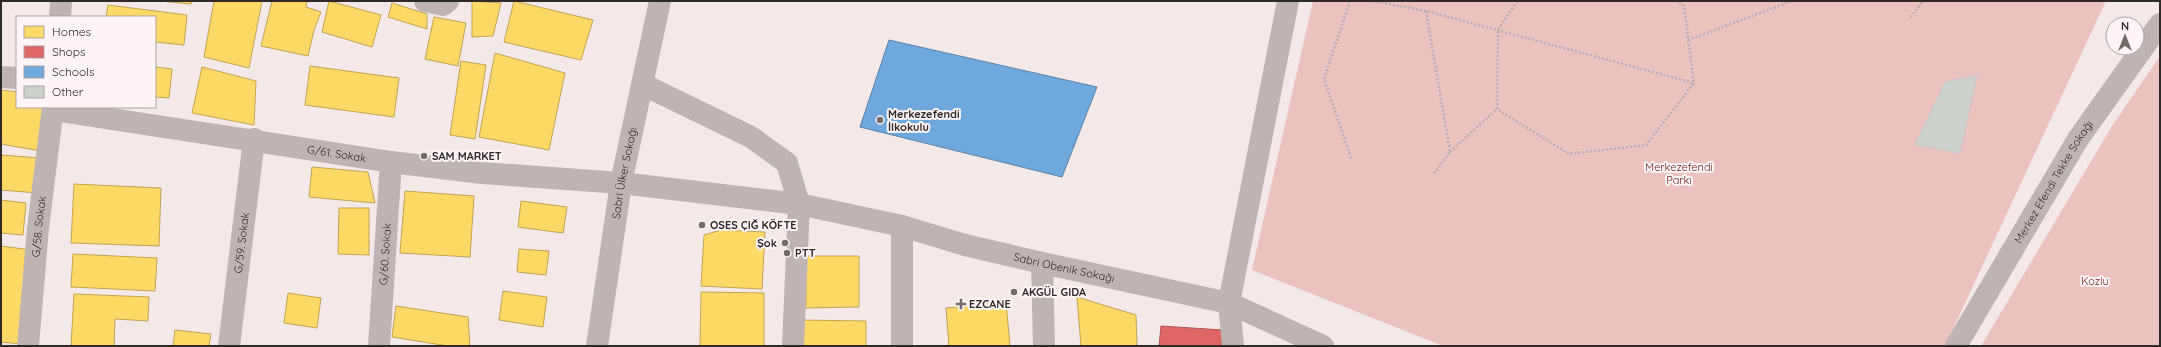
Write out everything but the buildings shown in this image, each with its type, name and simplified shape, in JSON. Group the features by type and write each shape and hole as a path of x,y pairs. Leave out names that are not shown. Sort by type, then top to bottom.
{"street":[{"path":"60,16 61,1"},
{"path":"425,1 444,5 448,1"},
{"name":"Sabri Ülker Sokağı","path":"597,346 621,183 644,85 660,1"},
{"path":"1233,346 1229,303 1288,1"},
{"name":"Merkez Efendi Tekke Sokağı","path":"1956,346 2078,139 2160,24"},
{"path":"1,77 16,78"},
{"path":"644,85 751,137 787,163 799,204 793,346"},
{"name":"G/61. Sokak","path":"53,108 391,162 482,173 621,183 799,204"},
{"name":"G/58. Sokak","path":"28,346 38,228 53,108"},
{"name":"G/59. Sokak","path":"229,346 254,139"},
{"name":"G/60. Sokak","path":"379,346 391,162"},
{"name":"Sabri Obenik Sokağı","path":"799,204 902,226 965,245 1042,263 1229,303 1323,346"},
{"path":"902,226 902,346"},
{"path":"1042,263 1044,346"}],"path":[{"path":"1350,1 1324,79 1351,158"},
{"path":"1373,1 1426,11 1694,83"},
{"path":"1433,175 1450,152 1497,109 1498,30 1517,1"},
{"path":"1497,109 1569,154 1646,145 1694,83 1684,6 1677,1"},
{"path":"1688,40 1791,1"},
{"path":"1912,17 1923,1"},
{"path":"1426,11 1450,152"}],"green space":[{"name":"Merkezefendi Parkı","path":"1313,1 2106,1 1945,346 1443,346 1252,270"},
{"name":"Kozlu","path":"2160,56 2160,346 1981,346 2112,126"}],"place":[{"name":"Merkezefendi İlkokulu","path":"880,120"},
{"name":"SAM MARKET","path":"424,156"},
{"name":"OSES ÇIĞ KÖFTE","path":"702,225"},
{"name":"Şok","path":"785,243"},
{"name":"PTT","path":"787,253"},
{"name":"AKGÜL GIDA","path":"1014,292"},
{"name":"EZCANE","path":"961,304"}]}
